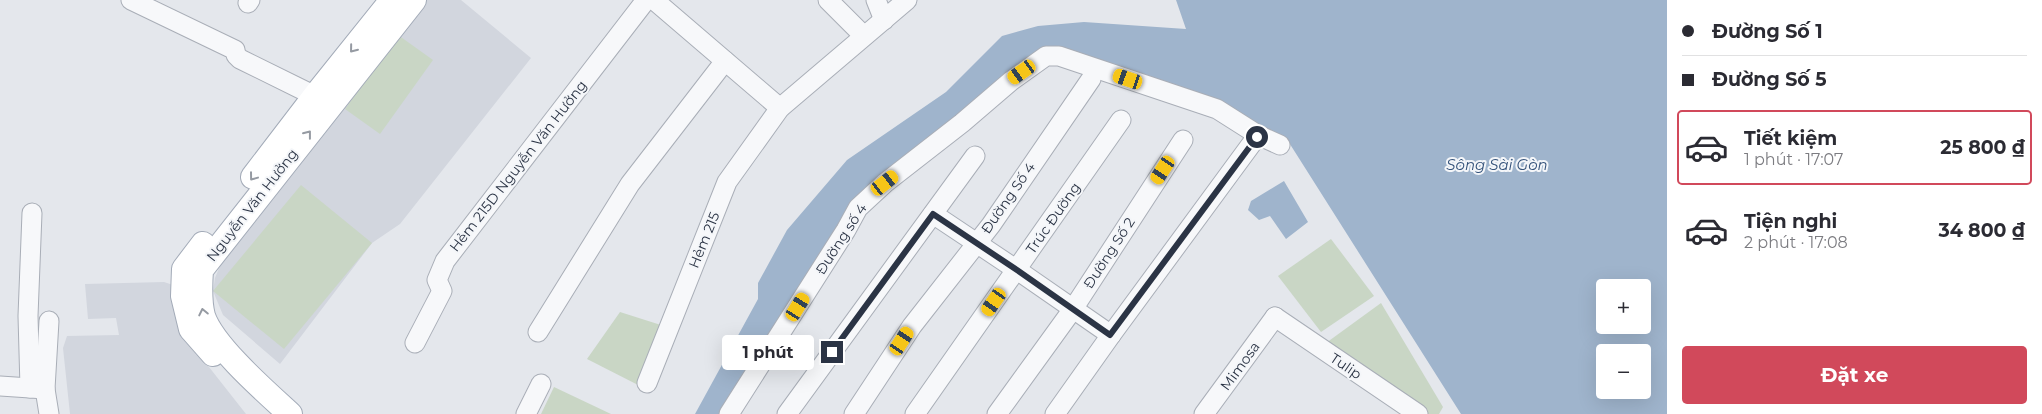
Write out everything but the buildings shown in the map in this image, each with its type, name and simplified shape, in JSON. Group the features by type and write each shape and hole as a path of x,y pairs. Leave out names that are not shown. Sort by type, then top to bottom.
{"main road":[{"name":"Nguyễn Văn Hưởng","path":"272,414 246,391 191,329 183,296 184,269 315,96 391,11 414,0"},
{"name":"Nguyễn Văn Hưởng","path":"290,414 253,381 208,328 203,314 201,270 391,11"}],"street":[{"path":"131,0 235,50 240,59 315,96"},
{"name":"Hẻm 215D Nguyễn Văn Hưởng","path":"415,343 442,291 437,280 445,261 646,0"},
{"path":"654,0 780,108"},
{"path":"828,0 864,36"},
{"path":"876,0 884,20"},
{"name":"Hẻm 215","path":"647,383 727,182 780,108 907,0"},
{"name":"Đường số 4","path":"729,414 841,238 858,208 885,183 962,123 1011,81 1046,56 1059,56 1097,73"},
{"path":"538,332 630,184 725,61"},
{"path":"1097,73 1217,109 1258,135 1280,145"},
{"name":"Đường Số 4","path":"854,414 912,326 977,242 1097,73"},
{"name":"Trúc Đường","path":"915,414 1121,120"},
{"path":"1055,414 1110,335 1258,135"},
{"name":"Đường Số 2","path":"997,414 1073,309 1183,140"},
{"path":"786,414 975,156"},
{"path":"32,213 28,316 38,388 49,414"},
{"path":"933,214 977,242 1110,335"},
{"name":"Mimosa","path":"1204,414 1280,315"},
{"name":"Tulip","path":"1280,315 1418,414"},
{"path":"38,388 49,321"},
{"path":"526,414 542,384"},
{"path":"0,386 38,388"}],"shaded area":[{"path":"424,0 461,0 531,58 400,224 372,243 280,364 223,315 213,291 215,278 226,251"},
{"path":"164,282 179,287 183,334 246,414 70,414 63,348 67,336 119,335 116,318 88,319 85,284"}],"green space":[{"path":"398,35 433,60 380,134 345,109"},
{"path":"301,185 372,243 284,349 213,291"},
{"path":"1331,239 1374,296 1321,332 1278,276"},
{"path":"1381,303 1443,407 1439,414 1428,414 1326,343"},
{"path":"620,312 664,326 642,387 587,359"},
{"path":"554,387 611,414 541,414"}],"water":[{"name":"Sông Sài Gòn","path":"1176,0 1667,0 1667,414 1461,414 1288,141 1217,100 1185,88 1050,47 851,205 722,414 695,414 758,299 758,283 787,230 847,160 946,92 1002,36 1038,26 1084,22 1186,29"},
{"path":"1284,181 1308,222 1286,239 1270,216 1259,220 1248,210 1251,201"}],"route":[{"path":"832,352 933,214 977,242 1110,335 1257,137"}]}
